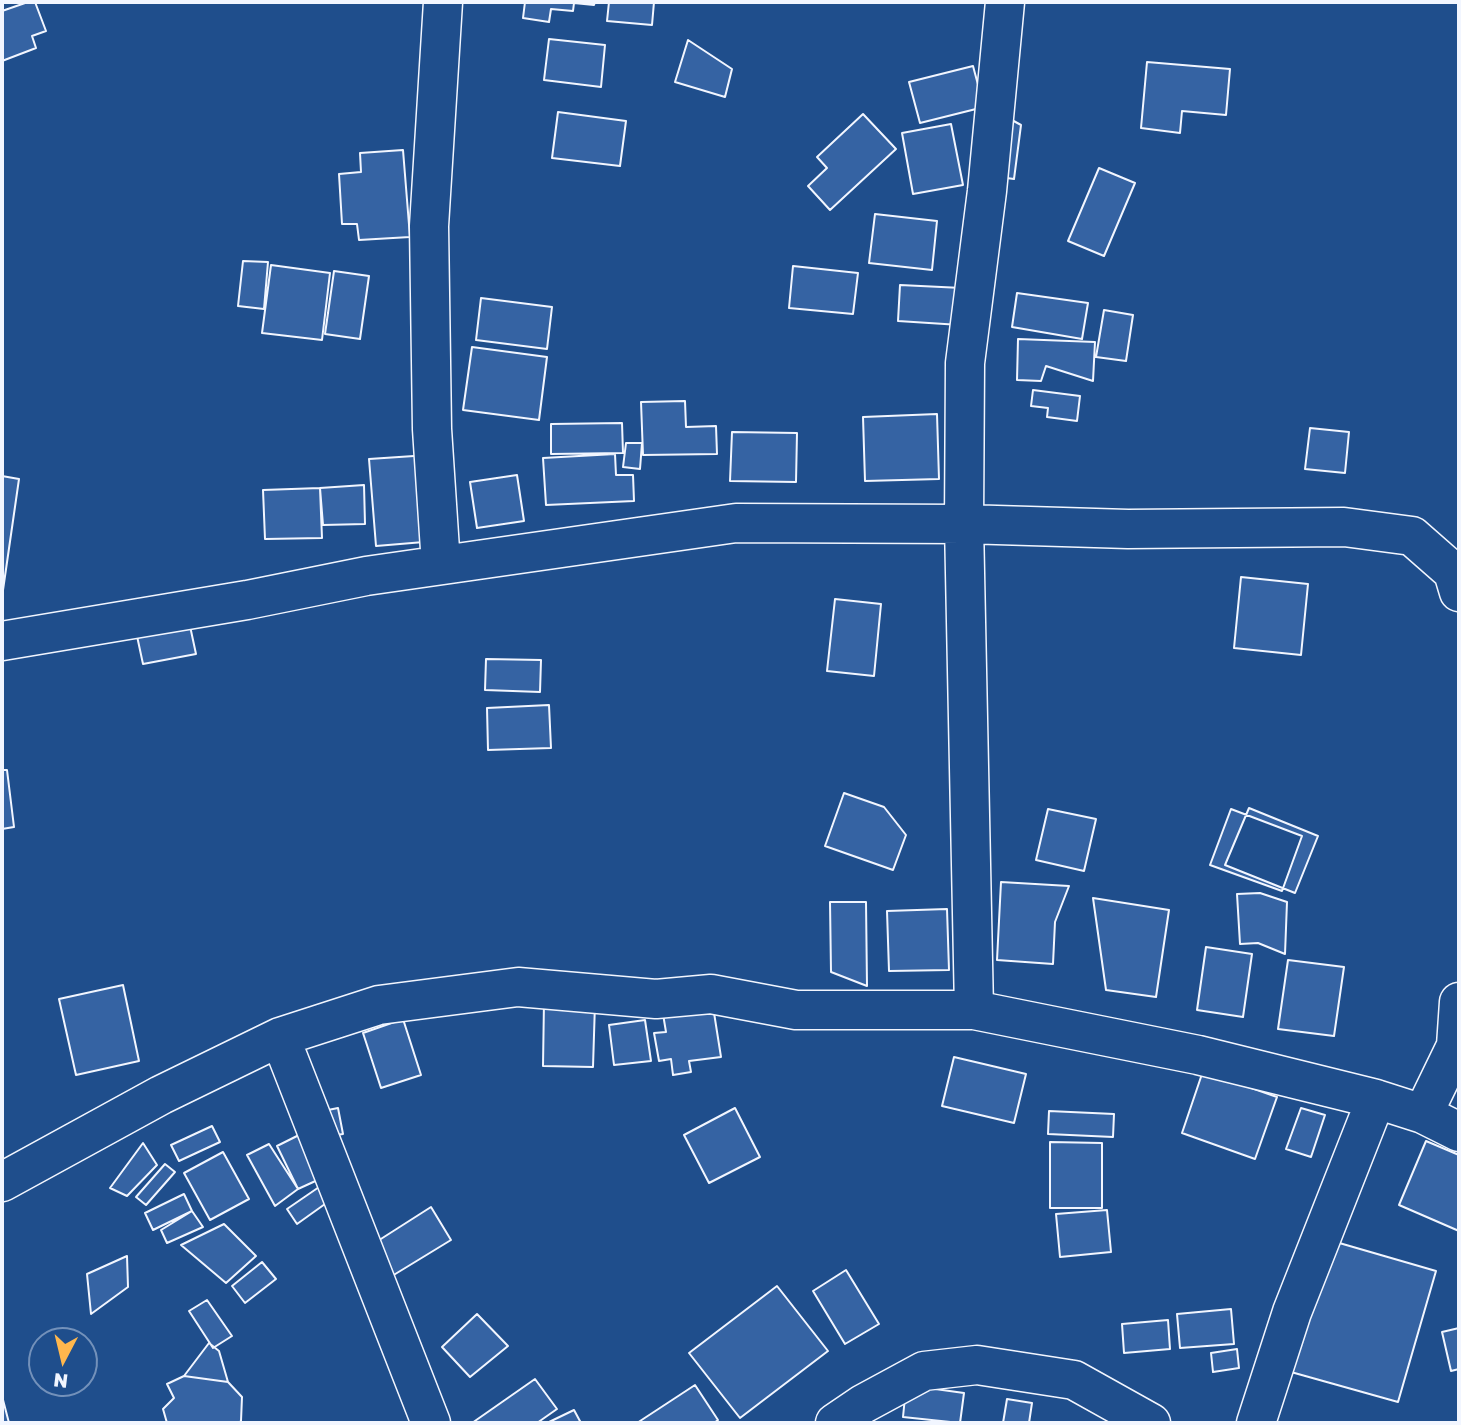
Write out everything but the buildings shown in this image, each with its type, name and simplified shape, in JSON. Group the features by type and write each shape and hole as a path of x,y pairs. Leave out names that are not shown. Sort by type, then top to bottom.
{"street":[{"path":"441,565 432,429 429,226 443,2"},
{"path":"974,1010 964,524 965,363 987,191 1005,2"},
{"path":"2,641 247,600 366,576 736,523 964,524 1128,529 1344,527 1412,537 1453,572 1459,592"},
{"path":"2,1182 161,1095 280,1037 379,1005 518,987 656,999 711,994 796,1010 974,1010 1199,1055 1376,1099 1423,1114 1459,1132"},
{"path":"1423,1114 1458,1045 1459,1002"},
{"path":"280,1037 431,1423"},
{"path":"1256,1423 1292,1312 1376,1099"},
{"path":"835,1423 863,1404 924,1371 977,1365 1074,1380 1151,1423"}]}
